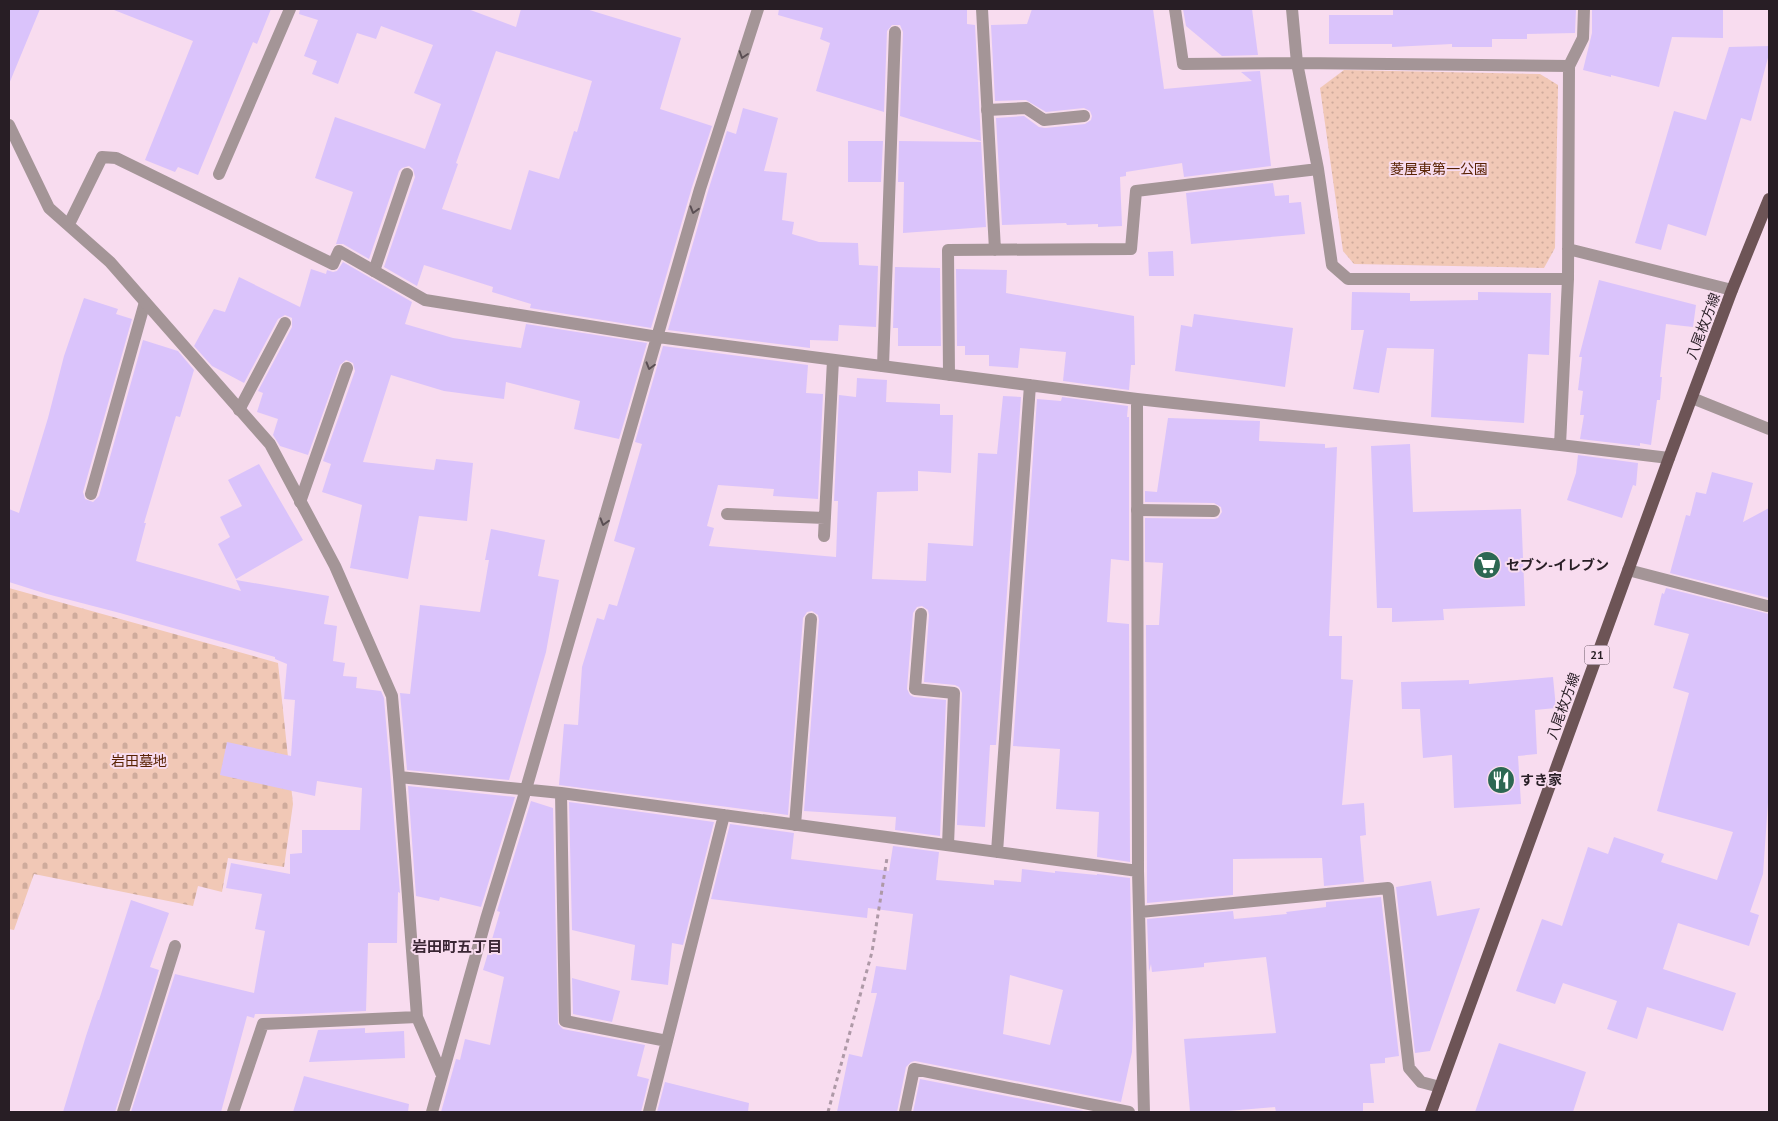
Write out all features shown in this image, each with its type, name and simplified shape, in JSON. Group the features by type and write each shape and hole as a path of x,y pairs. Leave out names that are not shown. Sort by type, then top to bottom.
{"main road":[{"name":"八尾枚方線","path":"1431,1112 1669,458 1732,290 1769,199"}],"street":[{"path":"219,174 290,9"},
{"path":"432,1112 486,919 526,789 700,189 758,9"},
{"path":"982,9 995,250"},
{"path":"1175,9 1183,64 1569,66"},
{"path":"1292,9 1297,64 1318,169 1332,265 1348,279 1568,279"},
{"path":"1560,444 1568,279 1569,66 1583,38 1584,9"},
{"path":"883,366 896,32"},
{"path":"987,110 1026,108 1044,120 1084,116"},
{"path":"9,125 49,208 110,262 270,444 335,566 392,696 417,1017 442,1075"},
{"path":"69,224 102,157 116,158 333,264 339,252 425,300 658,337 1137,399 1560,444 1669,458"},
{"path":"949,375 948,250 1132,249 1136,191 1318,169"},
{"path":"374,271 407,174"},
{"path":"1568,249 1732,290"},
{"path":"91,494 145,302"},
{"path":"239,410 285,323"},
{"path":"824,536 832,360"},
{"path":"300,502 347,368"},
{"path":"997,852 1030,385"},
{"path":"1692,398 1769,429"},
{"path":"1137,399 1138,871 1144,1112"},
{"path":"1138,510 1214,511"},
{"path":"726,514 825,518"},
{"path":"1628,570 1768,606"},
{"path":"921,614 915,689 954,693 948,845"},
{"path":"795,825 810,619"},
{"path":"399,777 560,793 1138,871"},
{"path":"560,793 565,1021 667,1041"},
{"path":"649,1112 724,815"},
{"path":"1140,912 1388,888 1409,1068 1422,1082 1440,1087"},
{"path":"123,1112 175,946"},
{"path":"233,1112 263,1024 417,1017"},
{"path":"904,1112 914,1069 1129,1112"}],"path":[{"path":"828,1112 872,952 890,838"}],"green space":[{"name":"菱屋東第一公園","path":"1344,70 1540,74 1558,85 1555,248 1544,268 1354,264 1343,251 1320,88"},
{"name":"岩田墓地","path":"9,588 278,663 293,804 284,867 228,858 222,892 198,886 193,906 34,874 14,930 9,929"}],"building":[{"path":"9,9 40,9 9,84"},
{"path":"114,9 271,9 257,44 253,42 198,175 178,167 175,172 145,160 193,41"},
{"path":"300,9 468,9 516,27 521,9 586,9 681,38 660,109 712,126 692,187 651,328 530,308 531,304 492,292 493,287 424,265 417,286 384,267 415,177 413,169 409,166 399,171 369,259 343,244 336,244 353,192 315,178 335,117 425,149 441,104 414,93 433,45 381,26 376,39 357,33 338,84 312,74 317,61 304,56 318,20 299,14","holes":["496,51 592,81 577,132 574,131 559,179 529,170 511,230 442,209 458,164 456,163"]},
{"path":"779,9 967,9 967,24 975,25 981,141 900,116 903,32 900,25 892,25 887,31 884,112 816,91 830,43 820,39 823,28 778,15"},
{"path":"1032,9 1153,9 1164,89 1252,81 1241,72 1260,71 1271,166 1184,177 1182,163 1126,172 1126,176 1120,177 1122,226 1098,227 1098,224 1067,225 1066,223 1002,225 996,118 1024,116 1039,127 1045,128 1085,124 1091,120 1092,116 1090,111 1084,108 1046,112 1026,100 995,101 991,25 1027,24"},
{"path":"1183,9 1252,9 1258,55 1222,56 1186,26"},
{"path":"1393,9 1576,9 1575,33 1527,34 1527,39 1492,39 1492,47 1452,47 1452,44 1392,47 1392,44 1329,44 1329,15 1393,15"},
{"path":"1592,9 1723,9 1723,38 1672,37 1659,87 1611,75 1611,77 1583,70 1592,33"},
{"path":"1769,46 1769,54 1751,121 1741,118 1706,236 1668,224 1661,250 1635,243 1674,111 1706,120 1729,47"},
{"path":"743,108 778,118 764,171 787,173 782,220 794,222 792,234 819,242 858,243 859,265 878,266 876,327 839,325 838,341 810,340 810,348 668,330 727,131 736,134"},
{"path":"848,141 883,141 881,182 848,182"},
{"path":"899,141 981,142 986,227 903,233 904,182 898,182"},
{"path":"1273,183 1275,196 1289,195 1289,203 1301,202 1305,234 1191,244 1186,193"},
{"path":"1173,251 1174,276 1149,276 1148,252"},
{"path":"343,262 412,302 405,324 453,338 521,348 526,324 647,343 619,439 574,429 580,401 506,382 504,399 444,391 391,375 363,462 434,470 436,459 473,463 467,521 419,516 408,579 350,568 362,505 322,492 331,464 323,461 355,371 353,363 346,360 340,365 308,455 280,446 273,435 278,419 257,412 263,393 258,391 292,327 292,318 285,315 278,319 244,383 212,366 194,346 214,309 225,312 239,277 300,307 311,269 326,274 327,270 337,271"},
{"path":"895,267 940,268 941,346 898,346 898,328 893,328"},
{"path":"956,269 1007,270 1006,293 1134,316 1135,365 1131,365 1129,390 1063,381 1066,352 1020,348 1018,368 989,366 989,355 965,355 965,346 957,346"},
{"path":"1599,280 1696,305 1693,327 1666,324 1660,377 1662,377 1660,400 1657,400 1651,445 1640,443 1640,446 1580,439 1584,415 1580,415 1583,391 1578,390 1582,357 1579,357"},
{"path":"1352,292 1410,293 1410,301 1478,300 1478,292 1551,293 1549,355 1528,354 1524,423 1431,417 1434,349 1387,348 1379,393 1353,389 1364,330 1351,330"},
{"path":"84,298 118,309 116,314 132,319 83,492 85,499 93,502 99,496 143,340 178,351 194,370 180,417 176,416 144,523 146,523 136,561 241,591 236,580 329,596 324,624 337,626 333,661 345,663 343,676 357,677 356,688 381,691 384,698 400,893 398,892 397,943 368,943 366,1011 255,1014 254,1018 247,1016 221,1112 131,1112 175,974 254,993 265,931 255,929 262,894 226,888 231,863 290,874 290,854 302,853 302,830 360,830 362,788 317,781 315,796 220,775 227,742 291,756 295,700 284,699 287,664 275,659 275,657 9,582 9,509 19,513 48,418 64,356"},
{"path":"1194,314 1293,328 1285,387 1175,371 1181,325 1192,327"},
{"path":"663,346 808,365 806,393 823,394 818,499 773,496 774,489 718,485 707,526 714,528 709,546 836,557 838,501 834,501 839,395 856,397 857,378 887,380 886,402 940,404 940,415 953,415 951,473 918,471 918,491 877,492 872,579 926,581 928,543 973,546 978,453 997,454 1003,396 1021,397 996,745 990,745 985,827 957,825 962,693 959,687 955,685 924,682 929,615 928,610 922,606 917,607 913,613 907,689 910,695 914,697 946,700 940,836 895,830 896,817 804,811 819,620 818,615 812,611 807,612 803,618 788,815 559,785 564,724 578,725 582,667 597,618 604,620 609,604 617,606 635,548 614,541 642,444 635,442"},
{"path":"1062,397 1128,406 1129,561 1111,559 1107,622 1129,624 1130,862 1097,857 1099,812 1056,809 1060,749 1013,746 1037,399 1061,401"},
{"path":"1168,418 1260,421 1259,441 1325,444 1325,448 1337,447 1329,636 1342,636 1341,679 1353,680 1342,805 1364,803 1366,835 1360,836 1364,882 1324,886 1322,858 1233,859 1233,895 1147,903 1146,625 1159,625 1163,563 1145,562 1145,518 1214,519 1218,518 1222,512 1221,507 1214,503 1145,502 1145,491 1157,492"},
{"path":"1410,444 1413,512 1521,509 1525,606 1443,609 1444,620 1392,622 1392,608 1377,608 1371,446"},
{"path":"1578,455 1638,463 1636,486 1633,485 1622,518 1567,500 1576,473"},
{"path":"259,464 303,540 236,579 218,544 230,537 220,517 242,506 228,480"},
{"path":"1712,472 1753,483 1743,522 1769,508 1769,598 1670,573 1686,515 1690,516 1696,492 1706,494"},
{"path":"491,529 545,540 538,576 559,580 546,652 509,780 407,770 400,693 410,694 420,605 480,612 489,560 485,560"},
{"path":"1666,588 1769,614 1769,788 1763,874 1750,912 1759,915 1749,946 1678,923 1663,969 1736,993 1723,1031 1647,1007 1637,1039 1607,1029 1617,1001 1563,983 1555,1004 1516,991 1542,919 1562,926 1588,847 1608,854 1614,837 1664,854 1661,862 1717,880 1733,832 1657,811 1689,693 1673,688 1689,634 1654,625 1662,593 1664,594"},
{"path":"1553,677 1556,708 1535,710 1537,754 1518,756 1521,804 1454,808 1452,755 1423,758 1420,709 1402,709 1401,682 1469,680 1469,684"},
{"path":"408,786 515,797 481,907 440,897 439,901 416,896"},
{"path":"531,801 553,808 558,1024 563,1029 645,1045 637,1076 649,1079 641,1112 441,1112 456,1059 460,1060 465,1039 490,1045 504,977 483,970 500,912 497,911"},
{"path":"569,802 714,822 683,945 672,943 668,985 631,980 635,945 572,930"},
{"path":"730,824 794,833 791,859 889,871 893,846 939,852 936,880 994,885 994,880 1021,882 1022,869 1130,878 1132,1052 1121,1102 915,1061 906,1067 897,1112 837,1112 849,1054 862,1057 877,993 871,993 876,966 906,970 913,914 868,908 867,918 711,899","holes":["1010,975 1063,990 1050,1045 1003,1034"]},
{"path":"1431,881 1437,916 1480,908 1430,1051 1415,1053 1396,887"},
{"path":"1381,897 1399,1056 1385,1058 1385,1063 1370,1064 1374,1103 1363,1103 1363,1112 1276,1112 1275,1107 1216,1112 1190,1112 1184,1039 1276,1033 1266,957 1204,963 1204,967 1152,972 1151,964 1149,972 1147,919 1233,911 1234,919 1287,914 1286,912 1326,907 1326,902"},
{"path":"131,900 169,913 150,967 159,970 115,1112 63,1112 86,1036"},
{"path":"572,978 620,991 612,1022 573,1014"},
{"path":"365,1028 365,1033 404,1031 405,1058 309,1062 318,1030"},
{"path":"1499,1043 1586,1072 1573,1112 1475,1112"},
{"path":"304,1076 409,1104 408,1112 293,1112"},
{"path":"920,1079 1089,1112 913,1112"},
{"path":"665,1082 749,1103 748,1112 657,1112"}],"place":[{"name":"セブン-イレブン","path":"1487,565"},
{"name":"すき家","path":"1501,780"}],"district":[{"name":"岩田町五丁目","path":"457,947"}]}
